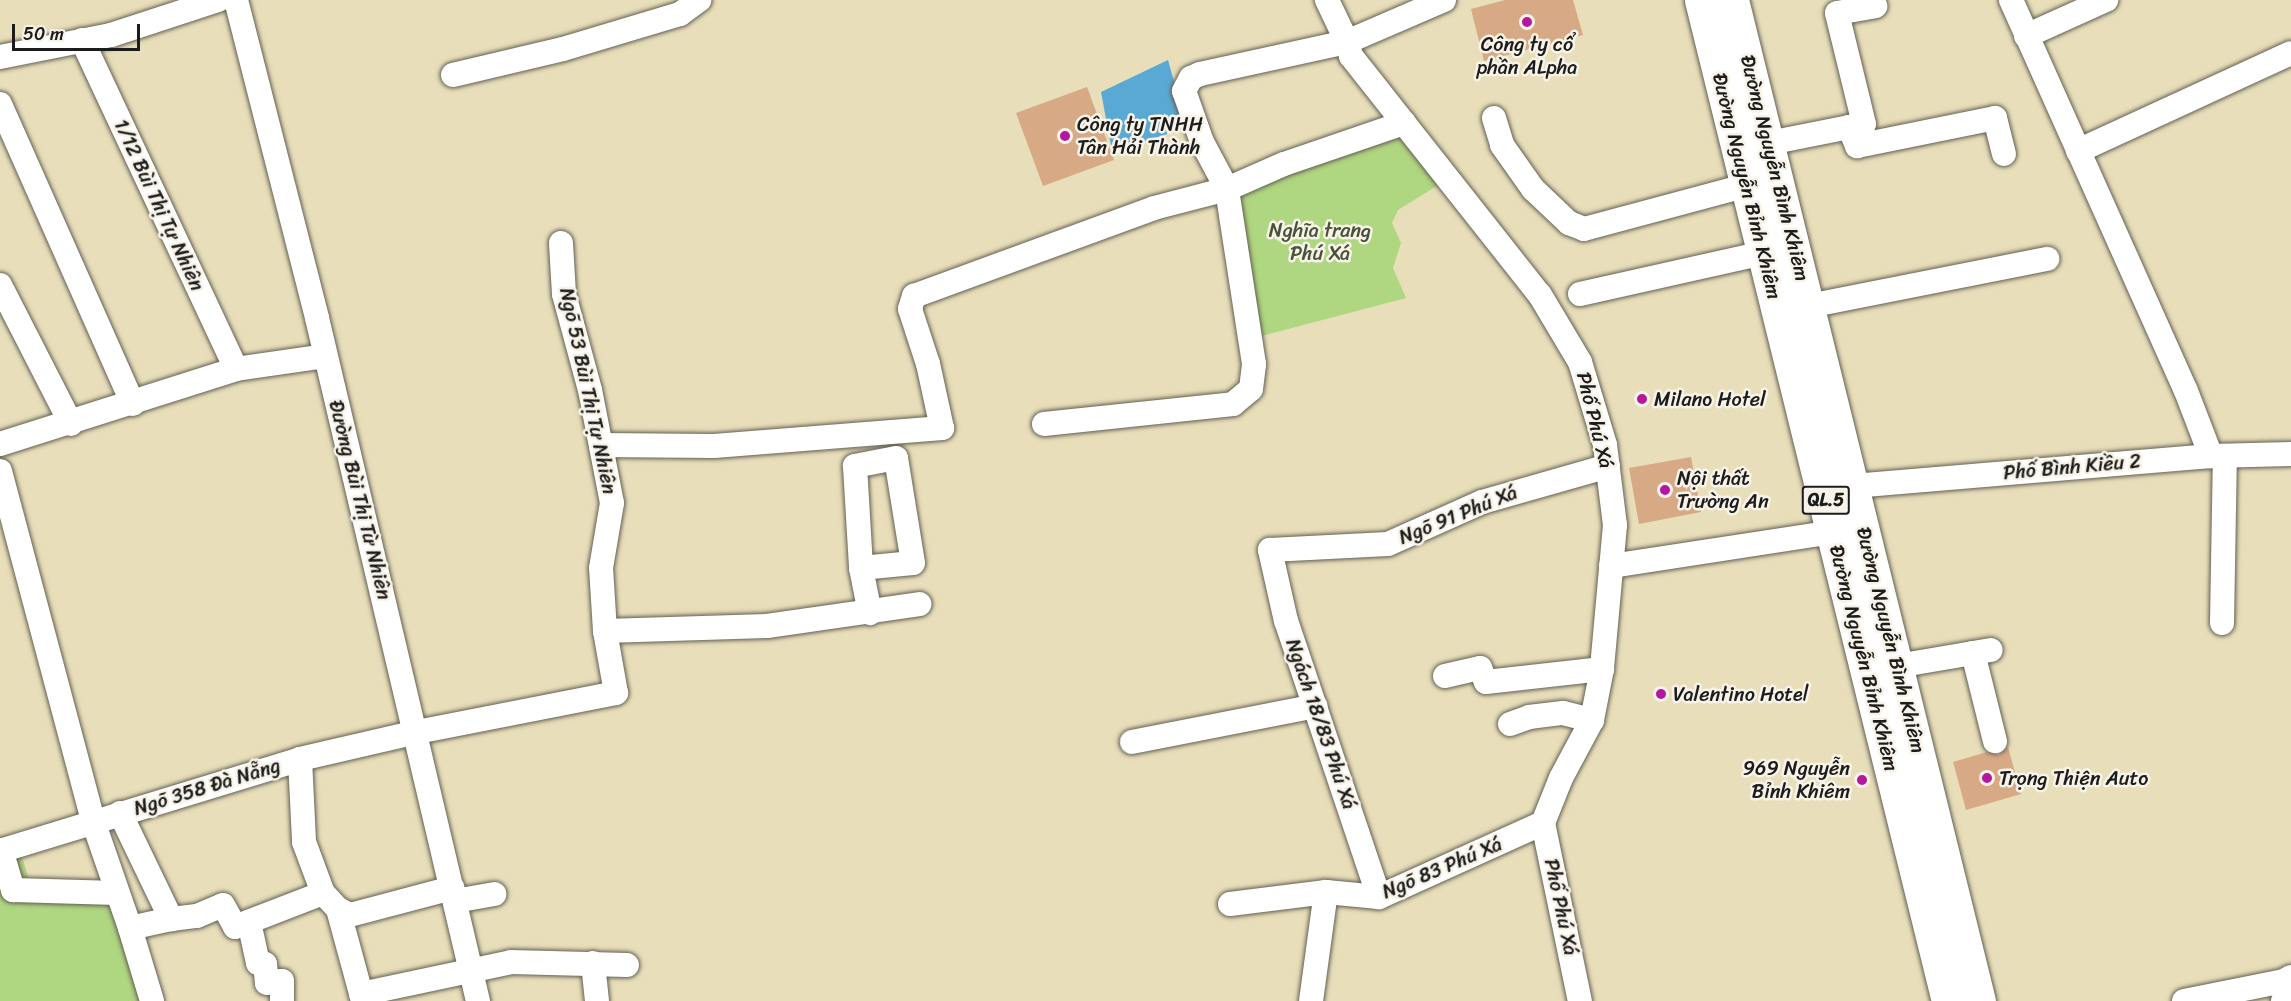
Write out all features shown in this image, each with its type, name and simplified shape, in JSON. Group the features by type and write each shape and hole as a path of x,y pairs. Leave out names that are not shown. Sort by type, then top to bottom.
{"highway":[{"name":"Đường Nguyễn Bỉnh Khiêm","path":"1701,0 1745,186 1834,532 1948,1001"},
{"name":"Đường Nguyễn Bình Khiêm","path":"1732,0 1769,143 1978,1001"}],"street":[{"path":"0,57 111,35 218,0"},
{"name":"Đường Bùi Thị Từ Nhiên","path":"236,0 417,732 478,1001"},
{"path":"453,75 563,49 681,14 699,0"},
{"name":"Phố Phú Xá","path":"1328,0 1351,56 1540,295 1580,362 1608,466 1615,525 1602,669 1592,720 1561,778 1543,824 1580,1001"},
{"path":"1044,424 1233,404 1244,399 1251,389 1254,364 1227,189 1202,142 1186,99 1186,83 1200,74 1347,42 1444,0"},
{"path":"2011,0 2218,456 2222,623"},
{"path":"2026,36 2106,0"},
{"path":"1769,143 1864,124 1837,13 1875,6"},
{"name":"1/12 Bùi Thị Tự Nhiên","path":"82,40 236,369"},
{"path":"2078,151 2291,53"},
{"path":"0,104 133,404"},
{"path":"1494,118 1502,145 1533,189 1569,223 1584,229 1745,186"},
{"path":"1849,127 1857,146 1995,118 2004,154"},
{"path":"601,445 714,446 942,428 928,364 910,309 914,296 1154,208 1227,189 1284,164 1404,123"},
{"name":"Ngõ 53 Bùi Thị Tự Nhiên","path":"417,732 616,693 604,631 601,568 612,503 601,445 564,294 561,243"},
{"path":"1580,294 1762,253"},
{"path":"1809,306 2047,259"},
{"path":"0,285 71,424"},
{"path":"0,444 71,424 236,369 325,356"},
{"name":"Phố Bình Kiều 2","path":"1853,486 2218,456 2291,454"},
{"name":"Ngõ 91 Phú Xá","path":"1270,550 1388,544 1482,502 1608,466"},
{"path":"0,471 93,821 130,928 152,1001"},
{"path":"1611,566 1834,532"},
{"name":"Ngách 18/83 Phú Xá","path":"1270,550 1286,621 1379,897"},
{"path":"861,568 870,613"},
{"path":"604,631 766,626 870,613 919,604"},
{"path":"1897,666 1982,652 1995,741"},
{"path":"1445,676 1480,668 1486,682 1602,669"},
{"path":"1132,742 1315,706"},
{"path":"1510,724 1529,717 1563,713 1592,720"},
{"name":"Ngõ 358 Đà Nẵng","path":"0,850 300,759 417,732"},
{"path":"300,759 304,842 330,901 362,998 511,962 627,965"},
{"path":"120,813 171,919"},
{"name":"Ngõ 83 Phú Xá","path":"1230,904 1326,892 1379,897 1543,824"},
{"path":"0,850 13,890 117,893"},
{"path":"1311,1001 1326,892"},
{"path":"130,928 197,916 224,905 235,927 330,901 350,915 454,894 494,894"},
{"path":"249,922 258,963 265,964 267,983 282,981 282,1001"},
{"path":"592,963 597,1001"},
{"path":"2184,1001 2284,981 2291,977"},
{"path":"2283,1001 2291,999"}],"green space":[{"name":"Nghĩa trang Phú Xá","path":"1401,131 1440,184 1398,210 1392,223 1401,243 1393,268 1406,298 1258,337 1235,190"},
{"path":"21,854 35,898 111,886 147,1001 0,1001 0,859"}],"water":[{"path":"1168,60 1187,128 1112,151 1101,92"}],"building":[{"name":"Công ty cổ phần ALpha","path":"1505,0 1573,0 1583,35 1484,61 1471,9"},
{"name":"Công ty TNHH Tân Hải Thành","path":"1087,87 1114,160 1043,186 1016,113"},
{"name":"Nội thất Trường An","path":"1691,457 1701,512 1639,524 1629,468"},
{"name":"Trọng Thiện Auto","path":"2008,747 2021,794 1966,810 1953,762 1987,752 1999,755"}],"place":[{"name":"Công ty cổ phần ALpha","path":"1527,22"},
{"name":"Công ty TNHH Tân Hải Thành","path":"1065,136"},
{"name":"Milano Hotel","path":"1642,399"},
{"name":"Nội thất Trường An","path":"1665,490"},
{"name":"Valentino Hotel","path":"1661,694"},
{"name":"Trọng Thiện Auto","path":"1987,778"},
{"name":"969 Nguyễn Bỉnh Khiêm","path":"1862,780"}]}
